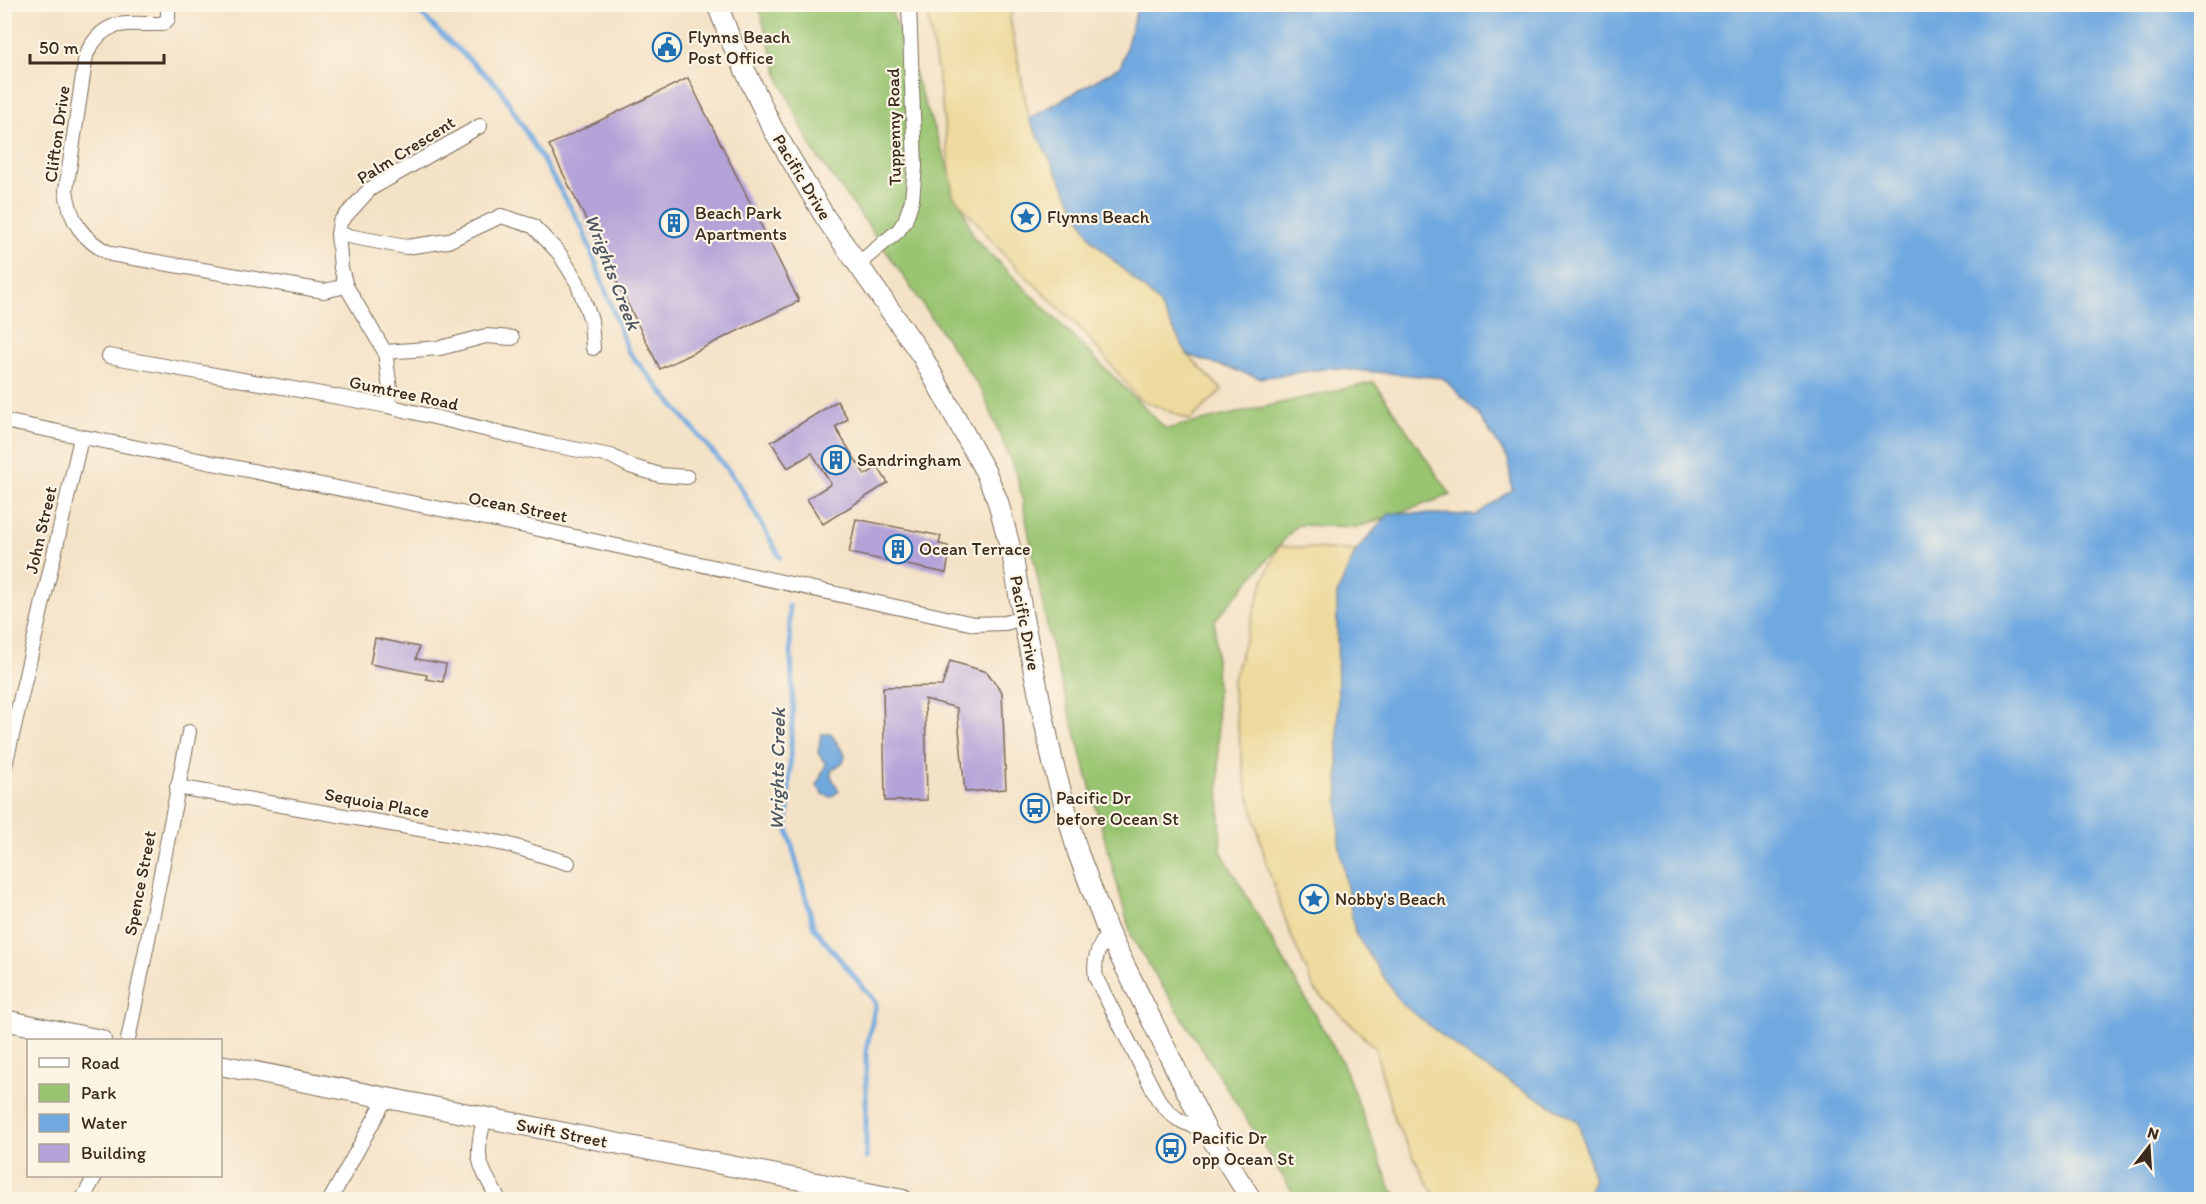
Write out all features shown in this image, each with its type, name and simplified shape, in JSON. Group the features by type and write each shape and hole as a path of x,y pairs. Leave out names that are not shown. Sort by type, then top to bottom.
{"street":[{"name":"Clifton Drive","path":"168,4 168,19 162,24 121,23 105,30 93,42 86,55 66,190 69,211 78,226 95,244 111,254 324,291 346,286"},
{"name":"Pacific Drive","path":"717,4 732,43 773,129 825,217 922,356 986,473 998,502 1013,558 1053,763 1078,853 1108,932 1206,1130 1252,1200"},
{"name":"Tuppenny Road","path":"858,264 898,231 905,221 912,200 915,167 909,4"},
{"name":"Palm Crescent","path":"338,234 340,222 370,189 480,126"},
{"path":"388,406 390,389 385,352 346,286 341,268 338,234 406,247 448,241 501,216 533,226 559,253 577,282 591,320 593,348"},
{"path":"385,352 440,348 486,336 512,338"},
{"name":"Gumtree Road","path":"109,356 388,406 547,444 611,456 630,466 660,475 687,477"},
{"name":"Ocean Street","path":"4,421 525,526 975,624 1005,623 1023,618"},
{"name":"John Street","path":"4,770 81,438"},
{"name":"Spence Street","path":"128,1039 189,732"},
{"name":"Sequoia Place","path":"177,787 506,844 568,863"},
{"path":"1108,932 1096,953 1094,963 1096,978 1158,1099 1170,1114 1183,1123 1206,1130"},
{"path":"4,1020 92,1039"},
{"name":"Swift Street","path":"222,1065 903,1200"},
{"path":"330,1200 386,1098"},
{"path":"485,1118 477,1152 480,1167 500,1200"},
{"path":"82,1200 94,1177"}],"green space":[{"path":"758,5 889,5 974,238 1166,429 1374,382 1451,495 1358,527 1297,525 1215,620 1221,851 1343,1064 1391,1189 1403,1199 1297,1199 1132,938 1050,641 1018,478 982,391 866,222 814,152 780,80"}],"sand":[{"name":"Flynns Beach","path":"926,5 1014,5 1010,19 1029,119 1092,240 1158,302 1188,355 1222,390 1190,420 1139,399 1083,331 1007,258 953,195 939,81"},
{"name":"Nobby's Beach","path":"1279,546 1356,551 1337,594 1339,842 1474,1061 1578,1121 1594,1179 1585,1199 1436,1199 1395,1122 1375,1048 1315,990 1290,933 1267,866 1245,781 1232,683 1264,579"}],"water":[{"path":"1138,5 2201,5 2201,1199 1585,1199 1594,1179 1578,1121 1474,1061 1401,1003 1355,933 1339,842 1337,594 1356,551 1390,513 1476,515 1512,490 1508,459 1478,414 1443,378 1330,368 1260,378 1188,355 1158,302 1092,240 1029,119 1121,66"},
{"path":"821,734 831,734 845,755 844,761 831,771 831,776 839,791 831,797 823,794 817,786 826,764 818,753"}],"building":[{"name":"Beach Park Apartments","path":"688,78 799,301 660,369 549,145"},
{"name":"Sandringham","path":"837,401 848,419 835,427 865,475 878,467 888,483 823,524 807,499 831,484 812,453 788,468 771,442"},
{"name":"Ocean Terrace","path":"856,519 941,536 939,544 948,546 946,573 849,553"},
{"path":"375,638 419,647 416,659 446,664 443,682 426,679 427,675 370,664"},
{"path":"950,661 987,672 1002,692 1006,789 965,792 957,708 925,699 927,800 885,801 883,687 942,686"}],"waterway":[{"name":"Wrights Creek","path":"412,4 500,88 582,227 628,351 737,481 780,557"},
{"name":"Wrights Creek","path":"789,606 793,704 787,827 814,928 876,1003 866,1051 866,1158"}],"place":[{"name":"Flynns Beach Post Office","path":"667,47"},
{"name":"Flynns Beach","path":"1026,217"},
{"name":"Beach Park Apartments","path":"674,223"},
{"name":"Sandringham","path":"836,460"},
{"name":"Ocean Terrace","path":"898,549"},
{"name":"Pacific Dr before Ocean St","path":"1035,808"},
{"name":"Nobby's Beach","path":"1314,899"},
{"name":"Pacific Dr opp Ocean St","path":"1171,1148"}]}
